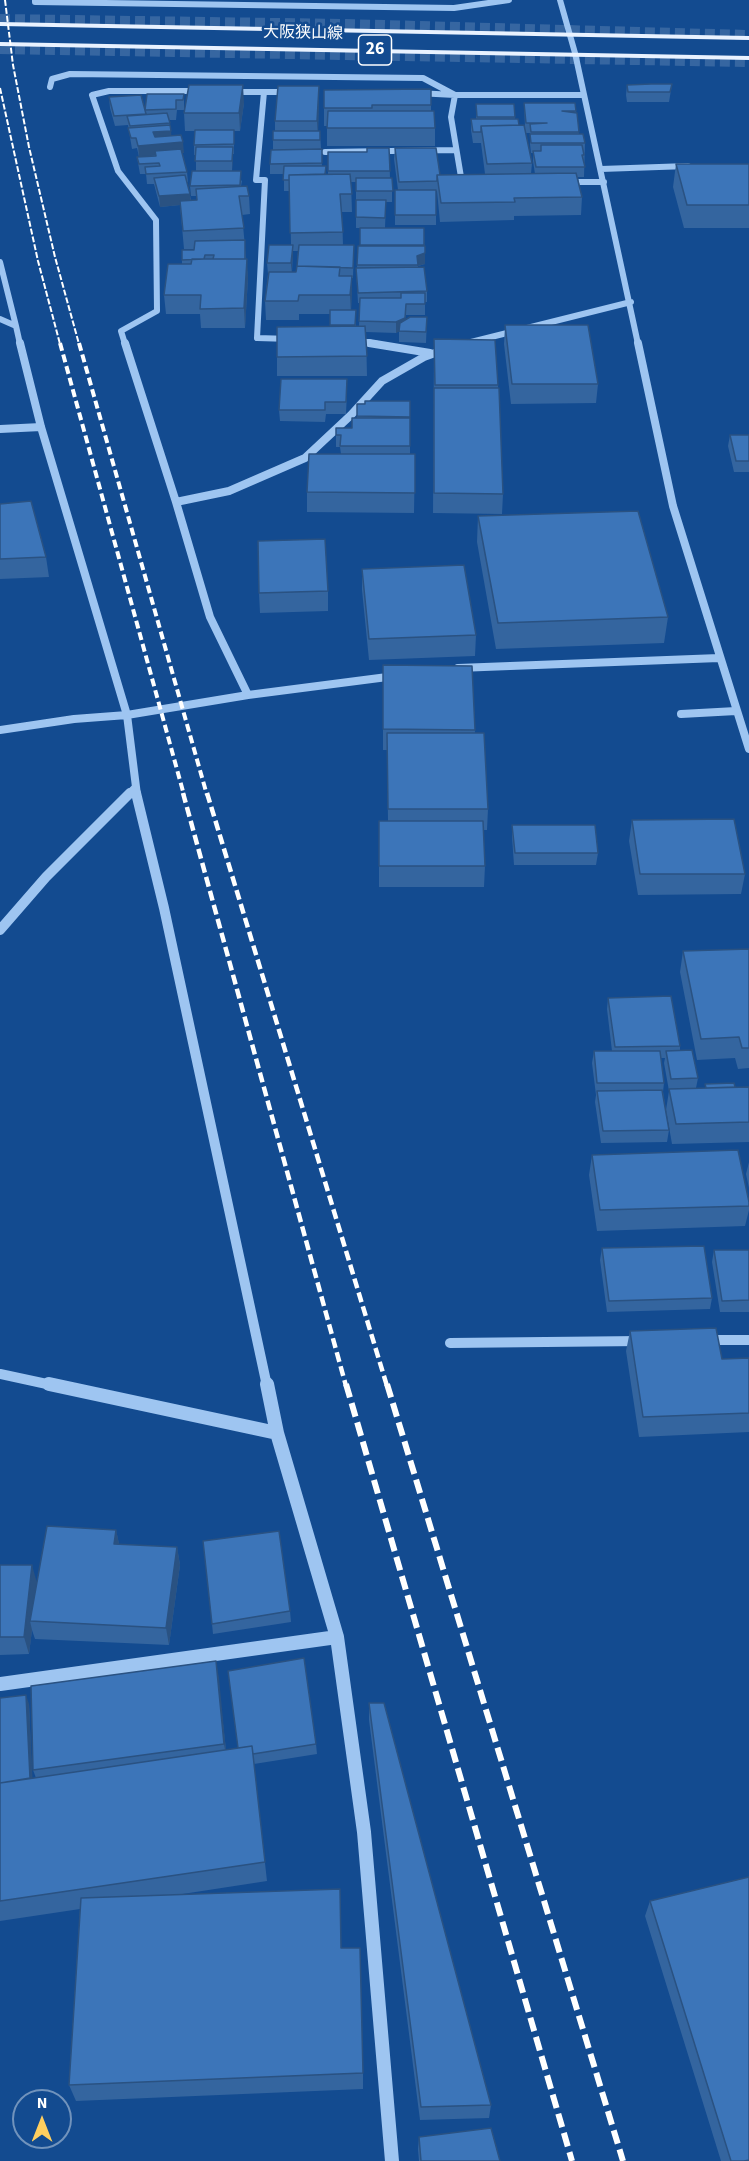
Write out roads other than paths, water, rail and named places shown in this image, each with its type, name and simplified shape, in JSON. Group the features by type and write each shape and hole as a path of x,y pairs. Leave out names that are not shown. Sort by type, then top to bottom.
{"main road":[{"name":"大阪狭山線","path":"0,24 749,38"},
{"name":"大阪狭山線","path":"0,44 749,58"}],"street":[{"path":"35,0 35,2 454,8 509,0"},
{"path":"560,0 575,53 631,302 673,506 749,749"},
{"path":"50,87 52,79 70,74 423,78 455,95"},
{"path":"204,91 109,91 92,95 118,171 156,220 157,311 121,331 210,617 248,695"},
{"path":"228,92 300,92"},
{"path":"264,92 256,180 266,180 257,339 302,339"},
{"path":"407,93 584,96"},
{"path":"455,95 451,117 462,183 473,183"},
{"path":"326,152 456,150"},
{"path":"601,168 702,166"},
{"path":"553,183 604,182"},
{"path":"0,262 41,427 127,715 135,788 164,908 277,1433 337,1637 364,1832 392,2161"},
{"path":"176,502 229,491 305,458 351,416 382,381 432,354 459,345 631,302"},
{"path":"0,319 16,326"},
{"path":"347,340 432,354"},
{"path":"0,429 41,427"},
{"path":"448,670 493,665 719,658"},
{"path":"0,730 74,719 127,715 248,695 402,675"},
{"path":"681,714 736,711"},
{"path":"0,930 46,877 135,788"},
{"path":"689,1340 749,1340"},
{"path":"450,1342 653,1341"},
{"path":"0,1374 277,1433"},
{"path":"0,1684 337,1637"}],"tunnel":[{"path":"0,19 346,24 749,35"},
{"path":"0,49 749,62"}],"railway":[{"path":"5,0 13,65 29,147 55,257 79,344"},
{"path":"0,88 38,261 60,344"},
{"path":"60,343 184,795"},
{"path":"79,343 207,795"},
{"path":"183,793 346,1386"},
{"path":"207,793 387,1386"},
{"path":"346,1384 572,2161"},
{"path":"387,1384 623,2161"}]}
